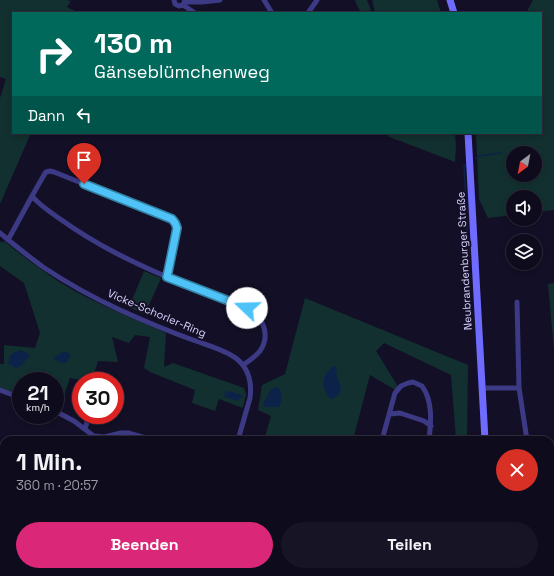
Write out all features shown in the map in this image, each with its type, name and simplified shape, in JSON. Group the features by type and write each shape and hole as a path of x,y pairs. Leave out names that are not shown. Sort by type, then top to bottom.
{"main road":[{"path":"450,0 454,12"},
{"name":"Neubrandenburger Straße","path":"468,134 485,436"}],"street":[{"path":"174,0 174,3 177,6 184,2 220,0"},
{"path":"264,0 271,12"},
{"path":"309,12 317,0"},
{"path":"184,2 194,12"},
{"path":"8,240 44,174 50,171 175,221 177,228 167,277"},
{"path":"32,196 58,217 99,244 127,260 253,311 262,322 265,339 257,354 243,365"},
{"name":"Vicke-Schorler-Ring","path":"0,234 45,268 86,293 120,310 234,356 243,365 250,379 251,391 239,436"},
{"path":"517,302 519,388 526,436"},
{"path":"384,436 395,393 399,388 408,382 422,386 428,397 431,426 430,436"},
{"path":"482,388 519,388"},
{"path":"0,390 12,395"},
{"path":"390,414 400,413 424,421 431,426"},
{"path":"64,416 85,429 91,436"},
{"path":"85,429 86,424"},
{"path":"108,436 122,433 139,436"}],"green space":[{"path":"0,0 71,1 67,7 77,12 12,12 12,134 31,134 0,204 0,98 6,79 0,77"},
{"path":"367,0 371,10 360,12 355,1"},
{"path":"372,0 437,0 441,12 375,12"},
{"path":"533,0 554,0 554,210 542,211 542,190 506,190 506,216 488,218 479,199 476,134 542,134 542,12 527,12"},
{"path":"390,134 455,134 455,162 387,136"},
{"path":"0,241 3,243 4,241 61,283 112,310 166,333 164,367 173,363 244,388 246,394 243,408 219,399 215,411 192,403 195,390 150,372 144,368 150,337 135,335 129,343 112,337 118,362 98,361 95,372 72,372 72,378 70,378 64,396 64,372 12,372 12,395 0,390 0,364 4,364 4,345 35,348 40,333 24,283 0,266"},
{"path":"144,271 161,278 145,314 129,307"},
{"path":"554,283 554,350 548,284"},
{"path":"305,298 468,365 467,436 456,436 451,375 384,343 376,351 399,388 397,391 370,375 354,436 265,436 271,416 258,410 262,385 285,374"}],"water":[{"path":"21,350 30,355 21,366 16,368 8,364 11,354"},
{"path":"64,351 71,354 66,363 59,362 53,358"},
{"path":"333,366 336,367 337,378 341,386 340,393 332,399 325,391 324,377"},
{"path":"276,387 280,389 281,394 279,407 266,407 263,403 271,390"},
{"path":"228,391 243,396 237,401 224,397 225,392"}],"waterway":[{"path":"476,158 479,156 501,153"},
{"path":"466,165 464,166 469,256"}],"route":[{"path":"84,184 175,221 177,228 167,277 247,308"}]}
